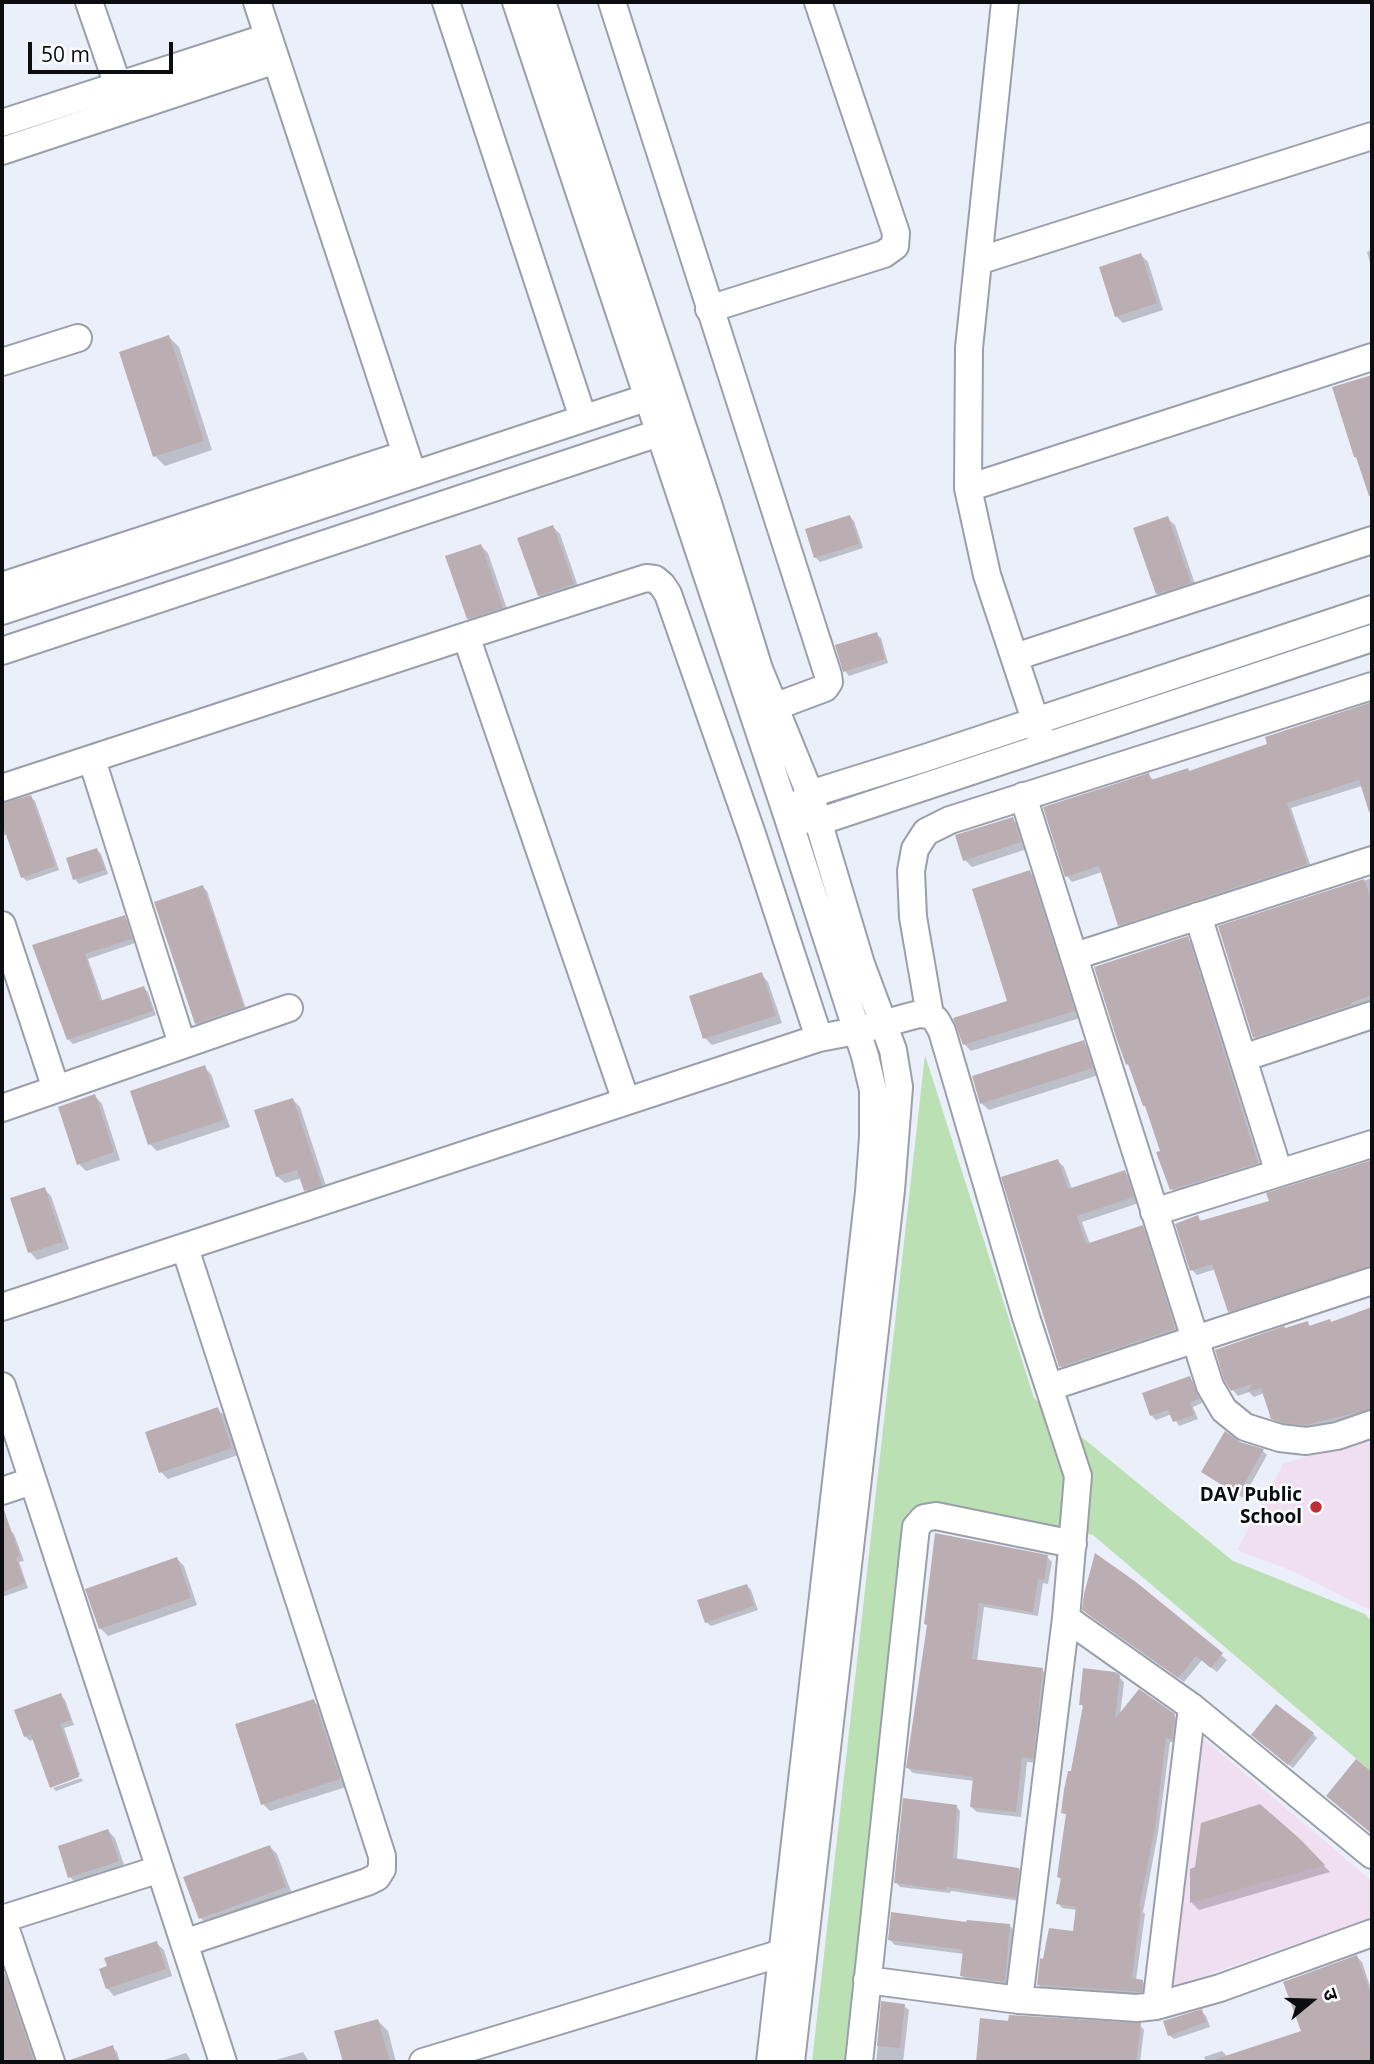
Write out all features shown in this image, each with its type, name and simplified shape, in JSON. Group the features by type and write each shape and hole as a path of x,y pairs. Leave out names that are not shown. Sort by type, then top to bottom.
{"street":[{"path":"89,2 122,98"},
{"path":"257,2 409,465"},
{"path":"446,2 583,418"},
{"path":"516,2 659,394"},
{"path":"542,2 787,815 865,1056 873,1090 869,1192 770,2062"},
{"path":"612,2 828,674 828,682 824,688 774,707"},
{"path":"709,309 884,254 895,246 896,233 818,2"},
{"path":"1005,2 969,348 968,488 988,575 1044,747"},
{"path":"2,151 122,98 272,49"},
{"path":"2,123 122,98"},
{"path":"978,261 1372,136"},
{"path":"2,362 78,338"},
{"path":"968,488 1372,357"},
{"path":"2,611 170,544 409,465 583,418 659,394"},
{"path":"670,429 759,669 810,794 861,964 893,1050 899,1087 897,1125 791,2062"},
{"path":"2,651 670,429"},
{"path":"1015,657 1372,540"},
{"path":"170,544 188,589"},
{"path":"2,586 170,544"},
{"path":"2,788 646,578 655,579 662,584 752,835 819,1038"},
{"path":"787,815 810,794 1372,610"},
{"path":"466,636 626,1101"},
{"path":"787,815 818,822 1372,638"},
{"path":"930,1015 913,917 911,871 915,849 926,832 950,820 1372,685"},
{"path":"92,760 182,1044"},
{"path":"1023,796 1210,1386 1224,1410 1245,1427 1280,1438 1306,1441 1337,1436 1372,1424"},
{"path":"1075,956 1372,860"},
{"path":"1198,916 1279,1173"},
{"path":"2,925 56,1089"},
{"path":"2,1108 289,1008"},
{"path":"2,1307 819,1038 919,1014 930,1015 942,1031 1026,1317 1078,1476 1066,1618 1018,2000"},
{"path":"1243,1058 1372,1015"},
{"path":"1154,1212 1372,1144"},
{"path":"184,1943 368,1882 377,1877 382,1869 382,1856 185,1248"},
{"path":"1050,1387 1372,1281"},
{"path":"2,1386 223,2062"},
{"path":"2,1491 32,1481"},
{"path":"859,2062 916,1527 924,1518 936,1516 1074,1536"},
{"path":"1066,1618 1192,1707 1372,1855"},
{"path":"1156,2006 1192,1707"},
{"path":"51,2062 8,1956 2,1919 160,1869"},
{"path":"867,1980 1018,2000 1111,2007 1156,2006 1220,1989 1372,1933"},
{"path":"423,2062 782,1953"}],"shaded area":[{"name":"DAV Public School","path":"1372,1435 1372,1611 1295,1572 1237,1550 1283,1464"},
{"path":"1198,1734 1372,1881 1372,1918 1169,1988"}],"green space":[{"path":"925,1055 1034,1398 1233,1561 1365,1614 1372,1622 1372,1772 1093,1535 936,1502 908,1512 847,2062 812,2062"}],"building":[{"path":"1141,253 1157,303 1115,317 1099,267"},
{"path":"169,335 204,441 153,457 119,352"},
{"path":"1372,375 1372,496 1369,496 1332,387"},
{"path":"850,515 859,544 814,558 805,529"},
{"path":"1168,516 1191,583 1156,594 1133,528"},
{"path":"553,525 574,584 538,596 517,538"},
{"path":"481,544 503,608 467,619 445,556"},
{"path":"877,632 885,659 843,672 835,645"},
{"path":"1372,702 1372,811 1369,812 1359,780 1287,803 1307,864 1118,926 1099,866 1065,877 1043,807 1149,773 1151,780 1188,768 1189,771 1267,744 1265,737"},
{"path":"31,795 55,866 21,878 2,823 2,803"},
{"path":"1013,817 1021,842 963,861 955,835"},
{"path":"97,848 105,870 73,880 66,858"},
{"path":"1030,870 1075,1011 963,1045 953,1018 1007,1001 972,889"},
{"path":"1364,879 1372,901 1372,995 1351,1005 1253,1038 1218,926"},
{"path":"203,885 244,1007 195,1024 154,902"},
{"path":"125,915 132,939 85,954 100,1001 144,986 153,1011 67,1040 32,945"},
{"path":"1188,936 1258,1163 1170,1190 1156,1152 1160,1151 1145,1106 1128,1064 1126,1065 1094,967"},
{"path":"762,972 776,1016 703,1039 689,996"},
{"path":"1084,1040 1093,1068 980,1104 972,1076"},
{"path":"205,1065 224,1120 148,1145 130,1091"},
{"path":"95,1094 114,1152 77,1165 58,1107"},
{"path":"293,1098 322,1185 304,1191 297,1170 276,1177 254,1110"},
{"path":"1058,1159 1068,1189 1125,1170 1134,1197 1077,1216 1086,1244 1143,1225 1175,1329 1059,1367 1001,1177"},
{"path":"1372,1160 1372,1266 1228,1312 1212,1264 1190,1271 1175,1224 1198,1215 1200,1221 1269,1201 1266,1193"},
{"path":"45,1187 63,1242 28,1253 10,1198"},
{"path":"1372,1307 1372,1409 1306,1425 1283,1423 1271,1419 1261,1388 1247,1392 1252,1384 1231,1391 1224,1380 1215,1350 1284,1326 1285,1328 1308,1321 1309,1326 1330,1319 1331,1322"},
{"path":"1190,1376 1199,1399 1190,1402 1194,1415 1173,1422 1168,1410 1150,1416 1142,1393"},
{"path":"218,1407 232,1448 159,1473 145,1432"},
{"path":"1225,1431 1240,1442 1264,1449 1238,1495 1201,1472"},
{"path":"4,1510 20,1556 16,1558 25,1583 2,1592 2,1511"},
{"path":"935,1533 1048,1555 1044,1580 1038,1579 1033,1612 979,1603 972,1659 1043,1668 1033,1759 1022,1757 1016,1812 970,1807 973,1777 906,1768 927,1625 924,1624"},
{"path":"1095,1553 1136,1582 1223,1653 1211,1668 1196,1656 1178,1678 1082,1610"},
{"path":"177,1557 191,1598 99,1629 85,1589"},
{"path":"747,1584 754,1606 705,1623 697,1600"},
{"path":"1083,1668 1120,1675 1115,1719 1139,1689 1175,1714 1172,1739 1166,1738 1155,1828 1139,1907 1132,1978 1143,1980 1142,1992 1037,1985 1040,1958 1043,1959 1049,1928 1073,1931 1076,1907 1056,1904 1061,1878 1057,1877 1066,1814 1061,1813 1064,1790 1068,1771 1071,1771 1083,1705 1079,1705"},
{"path":"61,1693 71,1720 60,1724 79,1777 50,1788 31,1735 24,1737 14,1710"},
{"path":"314,1699 340,1779 261,1805 235,1724"},
{"path":"1276,1704 1314,1733 1288,1765 1251,1735"},
{"path":"1356,1759 1372,1772 1372,1834 1326,1796"},
{"path":"903,1798 957,1805 953,1858 1019,1868 1016,1898 947,1887 946,1890 894,1883"},
{"path":"1260,1804 1325,1865 1190,1903 1190,1869 1195,1867 1201,1823"},
{"path":"108,1829 119,1861 68,1878 58,1846"},
{"path":"270,1845 286,1887 199,1919 183,1877"},
{"path":"891,1912 966,1922 1010,1924 1005,1982 960,1976 963,1950 888,1940"},
{"path":"157,1941 166,1969 106,1989 99,1969 107,1966 104,1958"},
{"path":"1357,1955 1372,1998 1372,2062 1217,2062 1216,2059 1301,2031 1283,1982"},
{"path":"3,1969 34,2062 2,2062"},
{"path":"881,2001 905,2004 900,2048 877,2046"},
{"path":"1202,2009 1206,2022 1168,2036 1163,2021"},
{"path":"1009,2015 1141,2023 1136,2062 976,2062 980,2018 1008,2021"},
{"path":"378,2019 390,2062 343,2062 334,2031"},
{"path":"113,2045 118,2062 70,2060"}],"place":[{"name":"DAV Public School","path":"1316,1507"}]}
